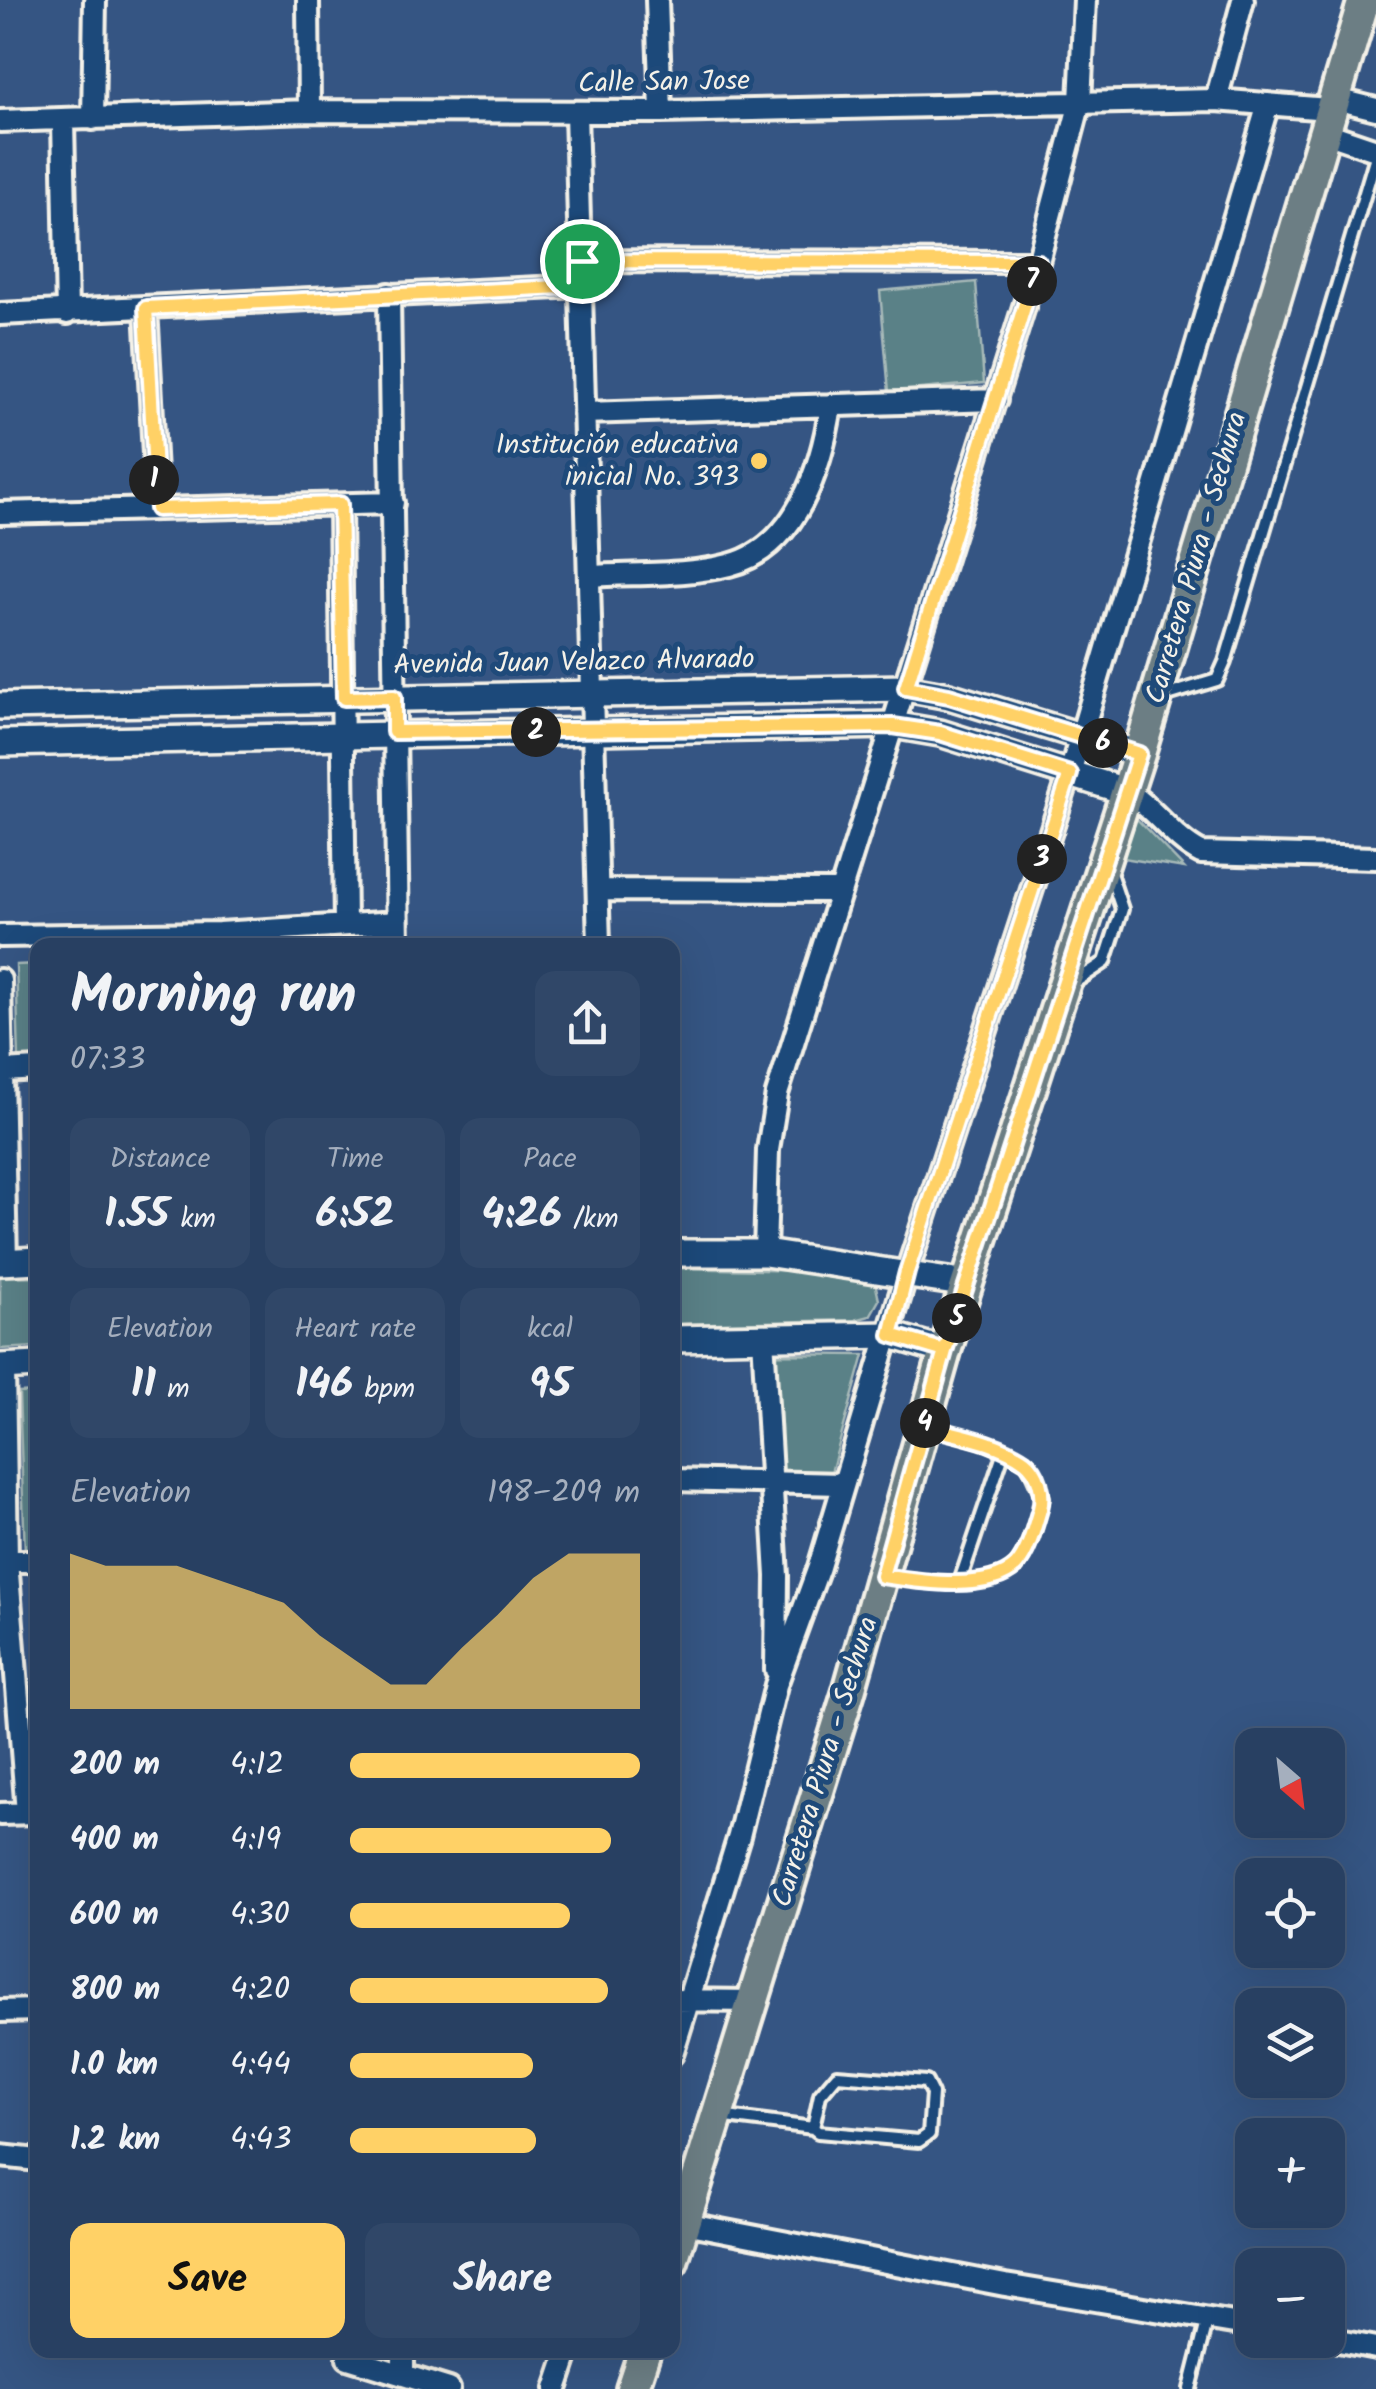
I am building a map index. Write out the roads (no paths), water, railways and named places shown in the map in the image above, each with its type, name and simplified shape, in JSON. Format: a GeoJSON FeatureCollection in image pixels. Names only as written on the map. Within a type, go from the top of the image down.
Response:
{"type":"FeatureCollection","features":[{"type":"Feature","properties":{"kind":"main road","name":"Carretera Piura - Sechura"},"geometry":{"type":"LineString","coordinates":[[680,2236],[882,1576],[945,1351],[1128,792],[1364,0]]}},
{"type":"Feature","properties":{"kind":"main road"},"geometry":{"type":"LineString","coordinates":[[632,2389],[642,2358]]}},
{"type":"Feature","properties":{"kind":"street"},"geometry":{"type":"LineString","coordinates":[[92,120],[96,0]]}},
{"type":"Feature","properties":{"kind":"street"},"geometry":{"type":"LineString","coordinates":[[308,0],[309,111]]}},
{"type":"Feature","properties":{"kind":"street"},"geometry":{"type":"LineString","coordinates":[[657,0],[661,112]]}},
{"type":"Feature","properties":{"kind":"street"},"geometry":{"type":"LineString","coordinates":[[765,1253],[768,1150],[776,1094],[1038,262],[1080,102],[1085,0]]}},
{"type":"Feature","properties":{"kind":"street"},"geometry":{"type":"LineString","coordinates":[[1216,100],[1243,0]]}},
{"type":"Feature","properties":{"kind":"street","name":"Calle San Jose"},"geometry":{"type":"LineString","coordinates":[[0,122],[309,111],[661,112],[1216,100],[1328,113]]}},
{"type":"Feature","properties":{"kind":"street"},"geometry":{"type":"LineString","coordinates":[[754,2001],[680,2000],[739,1836],[776,1685],[819,1567],[907,1272],[1082,736],[1268,104]]}},
{"type":"Feature","properties":{"kind":"street"},"geometry":{"type":"LineString","coordinates":[[1328,113],[1376,109]]}},
{"type":"Feature","properties":{"kind":"street"},"geometry":{"type":"LineString","coordinates":[[576,112],[599,938]]}},
{"type":"Feature","properties":{"kind":"street"},"geometry":{"type":"LineString","coordinates":[[1328,113],[1376,153]]}},
{"type":"Feature","properties":{"kind":"street"},"geometry":{"type":"LineString","coordinates":[[63,121],[67,313]]}},
{"type":"Feature","properties":{"kind":"street"},"geometry":{"type":"LineString","coordinates":[[582,261],[1038,262]]}},
{"type":"Feature","properties":{"kind":"street"},"geometry":{"type":"LineString","coordinates":[[0,314],[580,286]]}},
{"type":"Feature","properties":{"kind":"street"},"geometry":{"type":"LineString","coordinates":[[388,294],[397,938]]}},
{"type":"Feature","properties":{"kind":"street"},"geometry":{"type":"LineString","coordinates":[[146,308],[157,509]]}},
{"type":"Feature","properties":{"kind":"street"},"geometry":{"type":"LineString","coordinates":[[584,412],[996,400]]}},
{"type":"Feature","properties":{"kind":"street"},"geometry":{"type":"LineString","coordinates":[[590,576],[729,566],[762,552],[789,524],[824,452],[831,405]]}},
{"type":"Feature","properties":{"kind":"street"},"geometry":{"type":"LineString","coordinates":[[0,513],[393,503]]}},
{"type":"Feature","properties":{"kind":"street"},"geometry":{"type":"LineString","coordinates":[[340,504],[345,925]]}},
{"type":"Feature","properties":{"kind":"street","name":"Avenida Juan Velazco Alvarado"},"geometry":{"type":"LineString","coordinates":[[0,706],[906,688],[949,696],[1139,754]]}},
{"type":"Feature","properties":{"kind":"street"},"geometry":{"type":"LineString","coordinates":[[0,743],[394,732],[893,726],[940,733],[1128,792],[1150,806],[1186,846],[1201,853],[1376,858]]}},
{"type":"Feature","properties":{"kind":"street"},"geometry":{"type":"LineString","coordinates":[[599,890],[838,891]]}},
{"type":"Feature","properties":{"kind":"street"},"geometry":{"type":"LineString","coordinates":[[229,938],[396,922]]}},
{"type":"Feature","properties":{"kind":"street"},"geometry":{"type":"LineString","coordinates":[[0,936],[147,938]]}},
{"type":"Feature","properties":{"kind":"street"},"geometry":{"type":"LineString","coordinates":[[0,980],[4,1071],[3,1262],[30,1260]]}},
{"type":"Feature","properties":{"kind":"street"},"geometry":{"type":"LineString","coordinates":[[4,1071],[30,1069]]}},
{"type":"Feature","properties":{"kind":"street"},"geometry":{"type":"LineString","coordinates":[[680,1253],[765,1253],[968,1284]]}},
{"type":"Feature","properties":{"kind":"street"},"geometry":{"type":"LineString","coordinates":[[680,1339],[891,1335],[945,1351]]}},
{"type":"Feature","properties":{"kind":"street"},"geometry":{"type":"LineString","coordinates":[[763,1337],[776,1685]]}},
{"type":"Feature","properties":{"kind":"street"},"geometry":{"type":"LineString","coordinates":[[30,1366],[2,1368],[7,1561],[30,1793]]}},
{"type":"Feature","properties":{"kind":"street"},"geometry":{"type":"LineString","coordinates":[[680,1480],[842,1484]]}},
{"type":"Feature","properties":{"kind":"street"},"geometry":{"type":"LineString","coordinates":[[7,1561],[30,1560]]}},
{"type":"Feature","properties":{"kind":"street"},"geometry":{"type":"LineString","coordinates":[[0,1814],[30,1813]]}},
{"type":"Feature","properties":{"kind":"street"},"geometry":{"type":"LineString","coordinates":[[0,2011],[30,2010]]}},
{"type":"Feature","properties":{"kind":"street"},"geometry":{"type":"LineString","coordinates":[[0,2156],[30,2159]]}},
{"type":"Feature","properties":{"kind":"street"},"geometry":{"type":"LineString","coordinates":[[684,2223],[1006,2285],[1235,2323]]}},
{"type":"Feature","properties":{"kind":"street"},"geometry":{"type":"LineString","coordinates":[[1345,2343],[1376,2348]]}},
{"type":"Feature","properties":{"kind":"street"},"geometry":{"type":"LineString","coordinates":[[348,2358],[449,2389]]}},
{"type":"Feature","properties":{"kind":"street"},"geometry":{"type":"LineString","coordinates":[[403,2358],[403,2375]]}},
{"type":"Feature","properties":{"kind":"street"},"geometry":{"type":"LineString","coordinates":[[556,2389],[567,2358]]}},
{"type":"Feature","properties":{"kind":"lane"},"geometry":{"type":"LineString","coordinates":[[1156,698],[1217,680],[1225,662],[1376,153]]}},
{"type":"Feature","properties":{"kind":"lane"},"geometry":{"type":"LineString","coordinates":[[882,1576],[943,1584],[997,1576],[1017,1565],[1034,1530],[1043,1498],[1027,1462],[924,1426]]}},
{"type":"Feature","properties":{"kind":"lane"},"geometry":{"type":"LineString","coordinates":[[960,1581],[1004,1451]]}},
{"type":"Feature","properties":{"kind":"lane"},"geometry":{"type":"LineString","coordinates":[[718,2116],[813,2128],[919,2141],[930,2134],[932,2094],[926,2082],[837,2075],[820,2095],[813,2128]]}},
{"type":"Feature","properties":{"kind":"lane"},"geometry":{"type":"LineString","coordinates":[[1190,2389],[1208,2318]]}},
{"type":"Feature","properties":{"kind":"place","name":"Institución educativa inicial No. 393"},"geometry":{"type":"Point","coordinates":[759,461]}}]}
